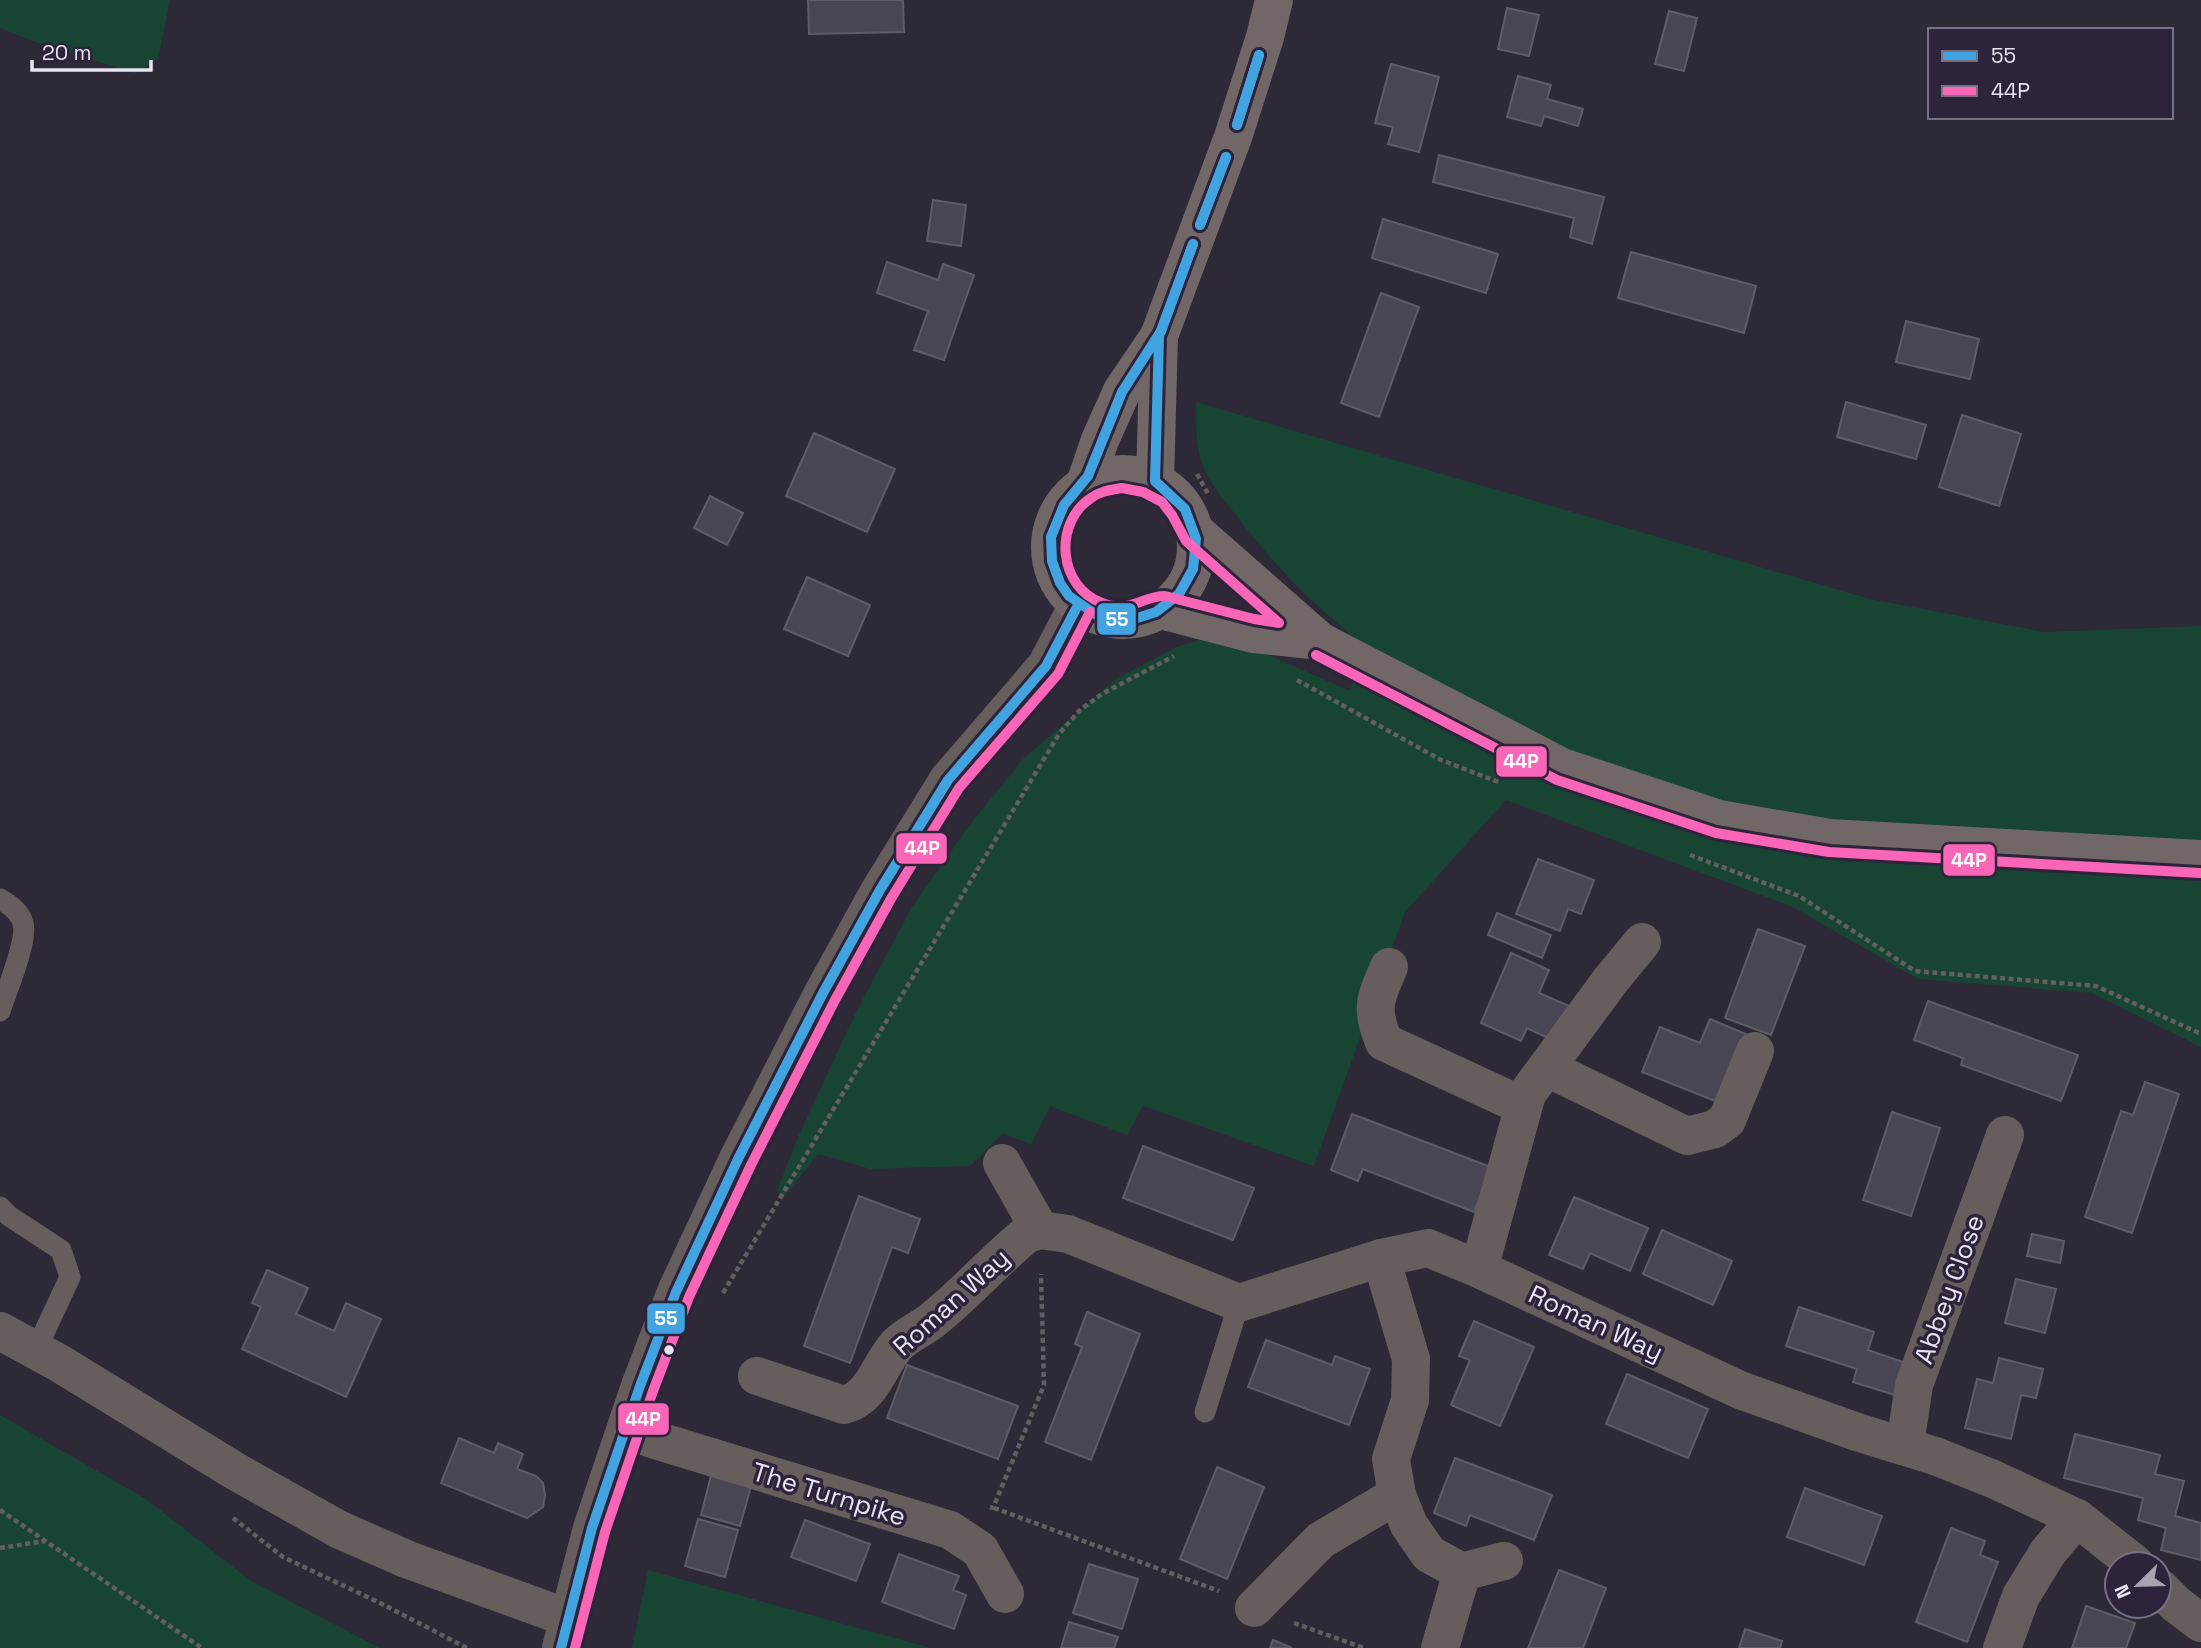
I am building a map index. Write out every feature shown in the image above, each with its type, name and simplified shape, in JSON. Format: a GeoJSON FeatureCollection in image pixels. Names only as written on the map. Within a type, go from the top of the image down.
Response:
{"type":"FeatureCollection","features":[{"type":"Feature","properties":{"kind":"main road"},"geometry":{"type":"LineString","coordinates":[[1085,484],[1100,440],[1122,391],[1159,336],[1233,137],[1274,0]]}},
{"type":"Feature","properties":{"kind":"main road"},"geometry":{"type":"LineString","coordinates":[[1155,481],[1159,336]]}},
{"type":"Feature","properties":{"kind":"main road"},"geometry":{"type":"LineString","coordinates":[[1113,473],[1133,474],[1155,481],[1174,493],[1187,511],[1196,532],[1196,555],[1191,577],[1178,596],[1161,610],[1141,619],[1119,620],[1097,616],[1077,605],[1061,587],[1052,565],[1050,540],[1056,517],[1069,497],[1085,484],[1113,473]]}},
{"type":"Feature","properties":{"kind":"main road"},"geometry":{"type":"LineString","coordinates":[[1196,532],[1320,641],[1562,767],[1718,819],[1830,838],[2201,859]]}},
{"type":"Feature","properties":{"kind":"main road"},"geometry":{"type":"LineString","coordinates":[[1161,610],[1254,634],[1320,641]]}},
{"type":"Feature","properties":{"kind":"street"},"geometry":{"type":"LineString","coordinates":[[0,1331],[338,1529],[564,1633],[592,1528],[640,1387],[676,1292],[738,1159],[823,993],[880,890],[948,780],[1046,666],[1077,605]]}},
{"type":"Feature","properties":{"kind":"street"},"geometry":{"type":"LineString","coordinates":[[1479,1269],[1527,1094],[1547,1068],[1595,976],[1642,942]]}},
{"type":"Feature","properties":{"kind":"street"},"geometry":{"type":"LineString","coordinates":[[1389,967],[1377,995],[1376,1021],[1384,1042],[1523,1106]]}},
{"type":"Feature","properties":{"kind":"street"},"geometry":{"type":"LineString","coordinates":[[1547,1068],[1688,1136],[1715,1129],[1727,1120],[1755,1051]]}},
{"type":"Feature","properties":{"kind":"street","name":"Abbey Close"},"geometry":{"type":"LineString","coordinates":[[1905,1445],[1914,1385],[2005,1135]]}},
{"type":"Feature","properties":{"kind":"street"},"geometry":{"type":"LineString","coordinates":[[1002,1163],[1040,1230],[1068,1234],[1239,1303]]}},
{"type":"Feature","properties":{"kind":"street","name":"Roman Way"},"geometry":{"type":"LineString","coordinates":[[757,1376],[844,1405],[853,1402],[872,1386],[897,1344],[933,1321],[1027,1234],[1040,1230]]}},
{"type":"Feature","properties":{"kind":"street","name":"Roman Way"},"geometry":{"type":"LineString","coordinates":[[1239,1303],[1381,1258],[1428,1248],[1740,1390],[1857,1432],[1905,1445],[1993,1479],[2077,1518],[2117,1550]]}},
{"type":"Feature","properties":{"kind":"street"},"geometry":{"type":"LineString","coordinates":[[1381,1258],[1411,1359],[1410,1401],[1391,1460],[1397,1495],[1409,1525],[1429,1554],[1462,1572],[1504,1562]]}},
{"type":"Feature","properties":{"kind":"street","name":"The Turnpike"},"geometry":{"type":"LineString","coordinates":[[626,1429],[950,1531],[980,1550],[1006,1594]]}},
{"type":"Feature","properties":{"kind":"street"},"geometry":{"type":"LineString","coordinates":[[1254,1608],[1321,1540],[1397,1495]]}},
{"type":"Feature","properties":{"kind":"street"},"geometry":{"type":"LineString","coordinates":[[2002,1648],[2021,1596],[2048,1552],[2077,1518]]}},
{"type":"Feature","properties":{"kind":"street"},"geometry":{"type":"LineString","coordinates":[[1440,1648],[1462,1572]]}},
{"type":"Feature","properties":{"kind":"street"},"geometry":{"type":"LineString","coordinates":[[2173,1601],[2201,1623]]}},
{"type":"Feature","properties":{"kind":"lane"},"geometry":{"type":"LineString","coordinates":[[0,899],[11,905],[23,923],[22,946],[0,1011]]}},
{"type":"Feature","properties":{"kind":"lane"},"geometry":{"type":"LineString","coordinates":[[0,1207],[9,1216],[61,1250],[70,1277],[36,1350]]}},
{"type":"Feature","properties":{"kind":"lane"},"geometry":{"type":"LineString","coordinates":[[1205,1412],[1239,1303]]}},
{"type":"Feature","properties":{"kind":"path"},"geometry":{"type":"LineString","coordinates":[[1191,462],[1202,487],[1210,497]]}},
{"type":"Feature","properties":{"kind":"path"},"geometry":{"type":"LineString","coordinates":[[722,1295],[1059,734]]}},
{"type":"Feature","properties":{"kind":"path","name":"Roman Way"},"geometry":{"type":"LineString","coordinates":[[993,1508],[1044,1385],[1040,1230]]}},
{"type":"Feature","properties":{"kind":"path"},"geometry":{"type":"LineString","coordinates":[[980,1504],[1223,1592],[1254,1608],[1364,1648]]}},
{"type":"Feature","properties":{"kind":"path"},"geometry":{"type":"LineString","coordinates":[[0,1510],[202,1648]]}},
{"type":"Feature","properties":{"kind":"path"},"geometry":{"type":"LineString","coordinates":[[0,1548],[46,1541]]}},
{"type":"Feature","properties":{"kind":"green space"},"geometry":{"type":"Polygon","coordinates":[[[0,0],[170,0],[158,59],[135,73],[41,44],[0,28],[0,0]]]}},
{"type":"Feature","properties":{"kind":"green space"},"geometry":{"type":"Polygon","coordinates":[[[1196,402],[1870,599],[2044,632],[2201,626],[2201,1047],[2092,993],[1918,979],[1793,907],[1506,800],[1405,912],[1314,1166],[1143,1106],[1127,1135],[1050,1106],[1031,1145],[1003,1133],[970,1166],[870,1169],[818,1154],[783,1198],[777,1191],[797,1139],[856,1012],[912,907],[968,827],[1023,759],[1117,678],[1177,647],[1208,637],[1262,652],[1350,691],[1366,646],[1296,584],[1264,550],[1215,489],[1199,453],[1196,402]]]}},
{"type":"Feature","properties":{"kind":"green space"},"geometry":{"type":"Polygon","coordinates":[[[0,1415],[146,1499],[251,1581],[380,1648],[0,1648],[0,1415]]]}},
{"type":"Feature","properties":{"kind":"green space"},"geometry":{"type":"Polygon","coordinates":[[[648,1570],[931,1648],[632,1648],[648,1570]]]}},
{"type":"Feature","properties":{"kind":"building"},"geometry":{"type":"Polygon","coordinates":[[[808,0],[903,0],[904,32],[809,34],[808,0]]]}},
{"type":"Feature","properties":{"kind":"building"},"geometry":{"type":"Polygon","coordinates":[[[1507,8],[1539,15],[1529,56],[1498,49],[1507,8]]]}},
{"type":"Feature","properties":{"kind":"building"},"geometry":{"type":"Polygon","coordinates":[[[1669,11],[1697,18],[1684,71],[1655,64],[1669,11]]]}},
{"type":"Feature","properties":{"kind":"building"},"geometry":{"type":"Polygon","coordinates":[[[1391,64],[1439,77],[1419,152],[1388,144],[1393,127],[1375,123],[1391,64]]]}},
{"type":"Feature","properties":{"kind":"building"},"geometry":{"type":"Polygon","coordinates":[[[1518,76],[1551,85],[1547,99],[1583,109],[1578,126],[1544,116],[1541,126],[1507,117],[1518,76]]]}},
{"type":"Feature","properties":{"kind":"building"},"geometry":{"type":"Polygon","coordinates":[[[1439,155],[1604,197],[1592,244],[1570,237],[1574,218],[1433,182],[1439,155]]]}},
{"type":"Feature","properties":{"kind":"building"},"geometry":{"type":"Polygon","coordinates":[[[933,200],[966,205],[961,246],[927,241],[933,200]]]}},
{"type":"Feature","properties":{"kind":"building"},"geometry":{"type":"Polygon","coordinates":[[[1383,219],[1498,254],[1486,293],[1372,258],[1383,219]]]}},
{"type":"Feature","properties":{"kind":"building"},"geometry":{"type":"Polygon","coordinates":[[[1631,252],[1756,286],[1744,333],[1618,298],[1631,252]]]}},
{"type":"Feature","properties":{"kind":"building"},"geometry":{"type":"Polygon","coordinates":[[[887,262],[938,280],[943,264],[974,275],[944,360],[914,350],[928,311],[877,293],[887,262]]]}},
{"type":"Feature","properties":{"kind":"building"},"geometry":{"type":"Polygon","coordinates":[[[1381,293],[1419,307],[1379,417],[1341,403],[1381,293]]]}},
{"type":"Feature","properties":{"kind":"building"},"geometry":{"type":"Polygon","coordinates":[[[1906,321],[1979,339],[1970,379],[1896,362],[1906,321]]]}},
{"type":"Feature","properties":{"kind":"building"},"geometry":{"type":"Polygon","coordinates":[[[1846,402],[1926,425],[1916,459],[1837,437],[1846,402]]]}},
{"type":"Feature","properties":{"kind":"building"},"geometry":{"type":"Polygon","coordinates":[[[1962,415],[2021,434],[1999,506],[1939,487],[1962,415]]]}},
{"type":"Feature","properties":{"kind":"building"},"geometry":{"type":"Polygon","coordinates":[[[814,433],[895,469],[867,532],[786,496],[814,433]]]}},
{"type":"Feature","properties":{"kind":"building"},"geometry":{"type":"Polygon","coordinates":[[[710,496],[743,513],[727,545],[694,528],[710,496]]]}},
{"type":"Feature","properties":{"kind":"building"},"geometry":{"type":"Polygon","coordinates":[[[807,577],[870,605],[848,656],[784,629],[807,577]]]}},
{"type":"Feature","properties":{"kind":"building"},"geometry":{"type":"Polygon","coordinates":[[[1538,859],[1594,880],[1581,914],[1568,909],[1560,931],[1516,914],[1538,859]]]}},
{"type":"Feature","properties":{"kind":"building"},"geometry":{"type":"Polygon","coordinates":[[[1497,913],[1551,935],[1542,958],[1488,935],[1497,913]]]}},
{"type":"Feature","properties":{"kind":"building"},"geometry":{"type":"Polygon","coordinates":[[[1758,929],[1805,946],[1771,1035],[1725,1018],[1758,929]]]}},
{"type":"Feature","properties":{"kind":"building"},"geometry":{"type":"Polygon","coordinates":[[[1511,953],[1549,970],[1539,993],[1569,1006],[1554,1041],[1527,1028],[1521,1041],[1481,1023],[1511,953]]]}},
{"type":"Feature","properties":{"kind":"building"},"geometry":{"type":"Polygon","coordinates":[[[1928,1001],[2078,1055],[2061,1101],[1961,1065],[1963,1058],[1914,1040],[1928,1001]]]}},
{"type":"Feature","properties":{"kind":"building"},"geometry":{"type":"Polygon","coordinates":[[[1710,1019],[1746,1034],[1720,1103],[1642,1072],[1660,1027],[1700,1043],[1710,1019]]]}},
{"type":"Feature","properties":{"kind":"building"},"geometry":{"type":"Polygon","coordinates":[[[2145,1082],[2179,1094],[2132,1233],[2085,1217],[2121,1111],[2133,1115],[2145,1082]]]}},
{"type":"Feature","properties":{"kind":"building"},"geometry":{"type":"Polygon","coordinates":[[[1892,1112],[1940,1128],[1911,1216],[1863,1200],[1892,1112]]]}},
{"type":"Feature","properties":{"kind":"building"},"geometry":{"type":"Polygon","coordinates":[[[1352,1114],[1491,1167],[1474,1212],[1363,1169],[1358,1181],[1331,1170],[1352,1114]]]}},
{"type":"Feature","properties":{"kind":"building"},"geometry":{"type":"Polygon","coordinates":[[[1143,1146],[1254,1188],[1233,1240],[1123,1198],[1143,1146]]]}},
{"type":"Feature","properties":{"kind":"building"},"geometry":{"type":"Polygon","coordinates":[[[859,1196],[920,1219],[908,1253],[892,1247],[850,1363],[804,1346],[859,1196]]]}},
{"type":"Feature","properties":{"kind":"building"},"geometry":{"type":"Polygon","coordinates":[[[1574,1197],[1648,1228],[1630,1271],[1590,1253],[1583,1269],[1549,1255],[1574,1197]]]}},
{"type":"Feature","properties":{"kind":"building"},"geometry":{"type":"Polygon","coordinates":[[[1662,1230],[1732,1261],[1713,1305],[1643,1274],[1662,1230]]]}},
{"type":"Feature","properties":{"kind":"building"},"geometry":{"type":"Polygon","coordinates":[[[2032,1234],[2064,1241],[2060,1263],[2027,1256],[2032,1234]]]}},
{"type":"Feature","properties":{"kind":"building"},"geometry":{"type":"Polygon","coordinates":[[[267,1270],[308,1288],[296,1314],[334,1331],[346,1303],[381,1319],[346,1397],[242,1349],[261,1307],[252,1303],[267,1270]]]}},
{"type":"Feature","properties":{"kind":"building"},"geometry":{"type":"Polygon","coordinates":[[[2016,1279],[2056,1289],[2045,1333],[2005,1323],[2016,1279]]]}},
{"type":"Feature","properties":{"kind":"building"},"geometry":{"type":"Polygon","coordinates":[[[1799,1307],[1874,1332],[1868,1350],[1909,1364],[1898,1396],[1853,1382],[1857,1369],[1786,1346],[1799,1307]]]}},
{"type":"Feature","properties":{"kind":"building"},"geometry":{"type":"Polygon","coordinates":[[[1087,1312],[1140,1334],[1091,1460],[1045,1442],[1082,1347],[1075,1344],[1087,1312]]]}},
{"type":"Feature","properties":{"kind":"building"},"geometry":{"type":"Polygon","coordinates":[[[1474,1321],[1534,1347],[1500,1426],[1451,1405],[1470,1360],[1459,1356],[1474,1321]]]}},
{"type":"Feature","properties":{"kind":"building"},"geometry":{"type":"Polygon","coordinates":[[[1266,1340],[1332,1365],[1335,1356],[1370,1369],[1349,1425],[1248,1387],[1266,1340]]]}},
{"type":"Feature","properties":{"kind":"building"},"geometry":{"type":"Polygon","coordinates":[[[1999,1358],[2043,1369],[2036,1398],[2021,1395],[2011,1439],[1965,1428],[1977,1379],[1993,1383],[1999,1358]]]}},
{"type":"Feature","properties":{"kind":"building"},"geometry":{"type":"Polygon","coordinates":[[[907,1365],[1018,1406],[998,1459],[887,1418],[907,1365]]]}},
{"type":"Feature","properties":{"kind":"building"},"geometry":{"type":"Polygon","coordinates":[[[1627,1374],[1708,1409],[1688,1458],[1606,1424],[1627,1374]]]}},
{"type":"Feature","properties":{"kind":"building"},"geometry":{"type":"Polygon","coordinates":[[[2075,1434],[2160,1455],[2155,1474],[2184,1481],[2175,1516],[2201,1523],[2201,1560],[2173,1553],[2173,1550],[2161,1550],[2166,1528],[2138,1520],[2143,1498],[2064,1478],[2075,1434]]]}},
{"type":"Feature","properties":{"kind":"building"},"geometry":{"type":"Polygon","coordinates":[[[459,1438],[494,1453],[498,1443],[523,1454],[517,1469],[536,1476],[543,1483],[543,1507],[527,1518],[441,1483],[459,1438]]]}},
{"type":"Feature","properties":{"kind":"building"},"geometry":{"type":"Polygon","coordinates":[[[1455,1458],[1552,1495],[1534,1540],[1470,1515],[1466,1526],[1434,1513],[1455,1458]]]}},
{"type":"Feature","properties":{"kind":"building"},"geometry":{"type":"Polygon","coordinates":[[[1217,1467],[1264,1487],[1227,1579],[1180,1559],[1217,1467]]]}},
{"type":"Feature","properties":{"kind":"building"},"geometry":{"type":"Polygon","coordinates":[[[713,1468],[753,1479],[740,1526],[701,1515],[713,1468]]]}},
{"type":"Feature","properties":{"kind":"building"},"geometry":{"type":"Polygon","coordinates":[[[1805,1488],[1882,1516],[1864,1565],[1787,1537],[1805,1488]]]}},
{"type":"Feature","properties":{"kind":"building"},"geometry":{"type":"Polygon","coordinates":[[[698,1519],[738,1530],[725,1577],[685,1566],[698,1519]]]}},
{"type":"Feature","properties":{"kind":"building"},"geometry":{"type":"Polygon","coordinates":[[[805,1520],[870,1544],[856,1581],[791,1557],[805,1520]]]}},
{"type":"Feature","properties":{"kind":"building"},"geometry":{"type":"Polygon","coordinates":[[[1951,1528],[1985,1541],[1980,1555],[1998,1562],[1967,1642],[1916,1622],[1951,1528]]]}},
{"type":"Feature","properties":{"kind":"building"},"geometry":{"type":"Polygon","coordinates":[[[899,1554],[959,1576],[953,1590],[966,1595],[954,1629],[882,1602],[899,1554]]]}},
{"type":"Feature","properties":{"kind":"building"},"geometry":{"type":"Polygon","coordinates":[[[1089,1564],[1138,1579],[1122,1629],[1073,1613],[1089,1564]]]}},
{"type":"Feature","properties":{"kind":"building"},"geometry":{"type":"Polygon","coordinates":[[[1559,1570],[1606,1588],[1583,1648],[1528,1648],[1559,1570]]]}},
{"type":"Feature","properties":{"kind":"building"},"geometry":{"type":"Polygon","coordinates":[[[2086,1606],[2103,1612],[2103,1620],[2126,1620],[2135,1623],[2126,1648],[2072,1648],[2086,1606]]]}},
{"type":"Feature","properties":{"kind":"building"},"geometry":{"type":"Polygon","coordinates":[[[1069,1622],[1118,1637],[1114,1648],[1061,1648],[1069,1622]]]}},
{"type":"Feature","properties":{"kind":"building"},"geometry":{"type":"Polygon","coordinates":[[[1745,1629],[1782,1641],[1780,1648],[1739,1648],[1745,1629]]]}},
{"type":"Feature","properties":{"kind":"building"},"geometry":{"type":"Polygon","coordinates":[[[1273,1640],[1292,1648],[1270,1648],[1273,1640]]]}},
{"type":"Feature","properties":{"kind":"transit line","name":"55"},"geometry":{"type":"LineString","coordinates":[[1237,125],[1259,55]]}},
{"type":"Feature","properties":{"kind":"transit line","name":"55"},"geometry":{"type":"LineString","coordinates":[[1237,125],[1259,55]]}},
{"type":"Feature","properties":{"kind":"transit line","name":"55"},"geometry":{"type":"LineString","coordinates":[[1200,225],[1226,157]]}},
{"type":"Feature","properties":{"kind":"transit line","name":"55"},"geometry":{"type":"LineString","coordinates":[[1200,225],[1226,157]]}},
{"type":"Feature","properties":{"kind":"transit line","name":"55"},"geometry":{"type":"LineString","coordinates":[[1161,331],[1193,244]]}},
{"type":"Feature","properties":{"kind":"transit line","name":"55"},"geometry":{"type":"LineString","coordinates":[[1161,331],[1193,244]]}},
{"type":"Feature","properties":{"kind":"transit line","name":"55"},"geometry":{"type":"LineString","coordinates":[[1161,331],[1155,481],[1185,509],[1196,539],[1193,569],[1179,594],[1156,612],[1128,621],[1098,616],[1069,596],[1060,583],[1052,561],[1051,537],[1064,505],[1088,476],[1122,392],[1161,331]]}},
{"type":"Feature","properties":{"kind":"transit line","name":"44P"},"geometry":{"type":"LineString","coordinates":[[1122,488],[1143,492],[1162,502],[1186,541],[1279,623],[1165,596],[1121,607],[1102,603],[1087,595],[1076,583],[1069,569],[1066,538],[1070,523],[1079,509],[1094,496],[1122,488]]}},
{"type":"Feature","properties":{"kind":"transit line","name":"55"},"geometry":{"type":"LineString","coordinates":[[561,1648],[592,1528],[640,1386],[676,1292],[738,1159],[823,993],[880,890],[948,780],[1046,666],[1078,605]]}},
{"type":"Feature","properties":{"kind":"transit line","name":"44P"},"geometry":{"type":"LineString","coordinates":[[575,1648],[605,1532],[653,1391],[689,1297],[751,1165],[835,1000],[892,897],[959,788],[1058,674],[1090,612]]}},
{"type":"Feature","properties":{"kind":"transit line","name":"44P"},"geometry":{"type":"LineString","coordinates":[[1316,655],[1557,780],[1716,833],[1829,852],[2200,873]]}}]}
